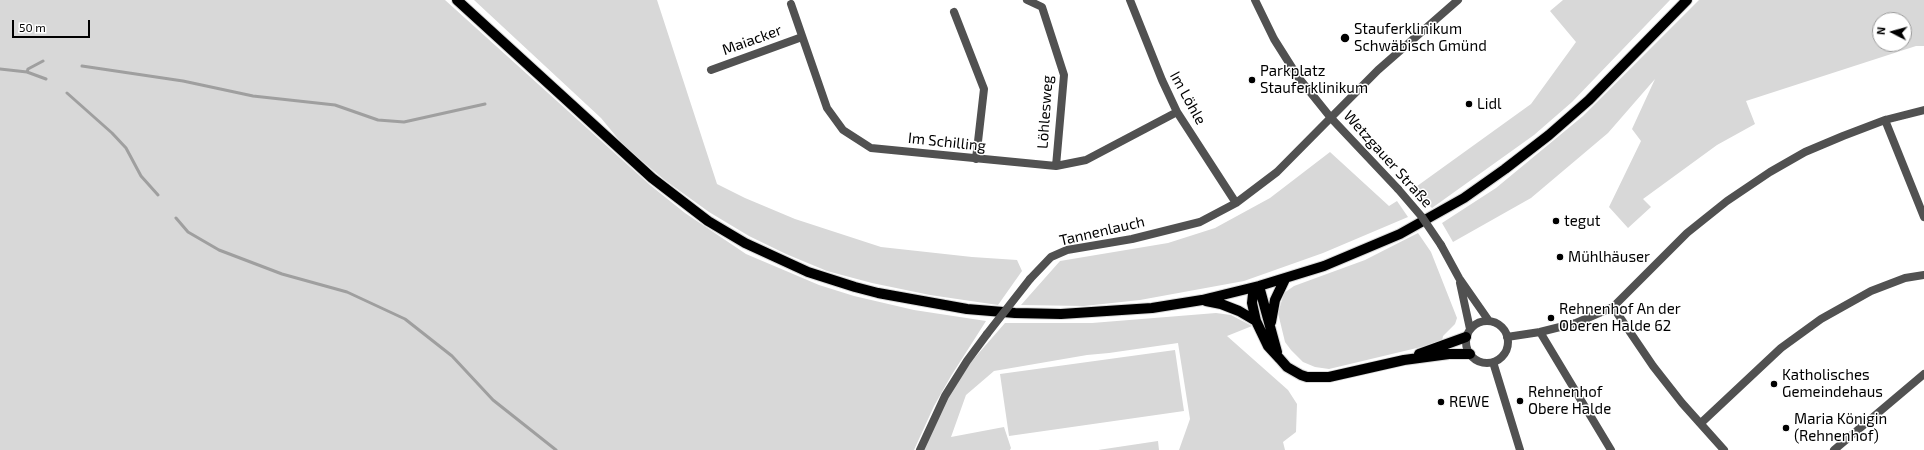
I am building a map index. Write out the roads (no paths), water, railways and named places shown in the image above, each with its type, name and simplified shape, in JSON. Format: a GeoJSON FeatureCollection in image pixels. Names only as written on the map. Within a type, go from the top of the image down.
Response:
{"type":"FeatureCollection","features":[{"type":"Feature","properties":{"kind":"main road"},"geometry":{"type":"LineString","coordinates":[[457,0],[652,178],[708,221],[767,254],[831,280],[878,293],[926,303],[1014,313],[1061,314],[1114,312],[1202,300],[1285,279],[1363,251],[1400,234],[1464,198],[1549,136],[1589,100],[1687,0]]}},
{"type":"Feature","properties":{"kind":"main road"},"geometry":{"type":"LineString","coordinates":[[1271,334],[1273,305],[1285,279]]}},
{"type":"Feature","properties":{"kind":"main road"},"geometry":{"type":"LineString","coordinates":[[1259,286],[1253,294],[1252,303],[1256,322],[1268,346],[1287,367],[1301,375],[1317,377],[1336,375],[1404,360],[1449,354],[1470,354]]}},
{"type":"Feature","properties":{"kind":"main road"},"geometry":{"type":"LineString","coordinates":[[1259,286],[1271,334],[1280,359]]}},
{"type":"Feature","properties":{"kind":"main road"},"geometry":{"type":"LineString","coordinates":[[1202,300],[1227,306],[1239,311],[1256,322]]}},
{"type":"Feature","properties":{"kind":"main road"},"geometry":{"type":"LineString","coordinates":[[1404,360],[1468,333]]}},
{"type":"Feature","properties":{"kind":"street","name":"Löhlesweg"},"geometry":{"type":"LineString","coordinates":[[1027,0],[1042,7],[1064,75],[1056,166]]}},
{"type":"Feature","properties":{"kind":"street","name":"Im Löhle"},"geometry":{"type":"LineString","coordinates":[[1130,0],[1162,80],[1177,112],[1236,203]]}},
{"type":"Feature","properties":{"kind":"street","name":"Wetzgauer Straße"},"geometry":{"type":"LineString","coordinates":[[1255,0],[1276,43],[1298,76],[1331,118],[1398,189],[1422,217],[1489,321],[1501,326],[1507,337]]}},
{"type":"Feature","properties":{"kind":"street","name":"Tannenlauch"},"geometry":{"type":"LineString","coordinates":[[920,450],[945,396],[967,361],[1030,279],[1051,257],[1067,250],[1132,239],[1200,222],[1236,203],[1277,172],[1378,70],[1458,0]]}},
{"type":"Feature","properties":{"kind":"street","name":"Im Schilling"},"geometry":{"type":"LineString","coordinates":[[792,4],[827,108],[843,130],[871,148],[1056,166],[1086,160],[1177,112]]}},
{"type":"Feature","properties":{"kind":"street"},"geometry":{"type":"LineString","coordinates":[[954,12],[984,89],[976,159]]}},
{"type":"Feature","properties":{"kind":"street","name":"Maiacker"},"geometry":{"type":"LineString","coordinates":[[711,70],[802,36]]}},
{"type":"Feature","properties":{"kind":"street"},"geometry":{"type":"LineString","coordinates":[[1470,354],[1479,361],[1493,362],[1503,355],[1508,343],[1507,337],[1540,332],[1576,323],[1612,307],[1687,233],[1727,200],[1770,172],[1805,152],[1885,120],[1924,110]]}},
{"type":"Feature","properties":{"kind":"street"},"geometry":{"type":"LineString","coordinates":[[1885,120],[1924,217]]}},
{"type":"Feature","properties":{"kind":"street"},"geometry":{"type":"LineString","coordinates":[[1701,423],[1781,348],[1821,319],[1872,291],[1905,278],[1924,275]]}},
{"type":"Feature","properties":{"kind":"street","name":"Wetzgauer Straße"},"geometry":{"type":"LineString","coordinates":[[1460,278],[1468,333],[1466,343],[1470,354]]}},
{"type":"Feature","properties":{"kind":"street"},"geometry":{"type":"LineString","coordinates":[[1612,307],[1653,366],[1724,450]]}},
{"type":"Feature","properties":{"kind":"street"},"geometry":{"type":"LineString","coordinates":[[1468,333],[1475,324],[1489,321]]}},
{"type":"Feature","properties":{"kind":"street"},"geometry":{"type":"LineString","coordinates":[[1540,332],[1611,450]]}},
{"type":"Feature","properties":{"kind":"street"},"geometry":{"type":"LineString","coordinates":[[1493,362],[1520,450]]}},
{"type":"Feature","properties":{"kind":"street"},"geometry":{"type":"LineString","coordinates":[[1834,450],[1924,374]]}},
{"type":"Feature","properties":{"kind":"waterway"},"geometry":{"type":"LineString","coordinates":[[27,72],[28,69],[43,61]]}},
{"type":"Feature","properties":{"kind":"waterway"},"geometry":{"type":"LineString","coordinates":[[82,66],[183,81],[253,96],[335,105],[378,120],[404,122],[485,104]]}},
{"type":"Feature","properties":{"kind":"waterway"},"geometry":{"type":"LineString","coordinates":[[0,69],[27,72],[46,79]]}},
{"type":"Feature","properties":{"kind":"waterway"},"geometry":{"type":"LineString","coordinates":[[67,93],[112,133],[126,148],[141,176],[158,195]]}},
{"type":"Feature","properties":{"kind":"waterway"},"geometry":{"type":"LineString","coordinates":[[176,218],[188,232],[219,250],[282,274],[347,292],[405,319],[452,356],[493,400],[556,450]]}},
{"type":"Feature","properties":{"kind":"place","name":"Stauferklinikum Schwäbisch Gmünd"},"geometry":{"type":"Point","coordinates":[1345,38]}},
{"type":"Feature","properties":{"kind":"place","name":"Parkplatz Stauferklinikum"},"geometry":{"type":"Point","coordinates":[1252,80]}},
{"type":"Feature","properties":{"kind":"place","name":"Lidl"},"geometry":{"type":"Point","coordinates":[1469,104]}},
{"type":"Feature","properties":{"kind":"place","name":"tegut"},"geometry":{"type":"Point","coordinates":[1556,221]}},
{"type":"Feature","properties":{"kind":"place","name":"Mühlhäuser"},"geometry":{"type":"Point","coordinates":[1560,257]}},
{"type":"Feature","properties":{"kind":"place","name":"Rehnenhof An der Oberen Halde 62"},"geometry":{"type":"Point","coordinates":[1551,318]}},
{"type":"Feature","properties":{"kind":"place","name":"Katholisches Gemeindehaus"},"geometry":{"type":"Point","coordinates":[1774,384]}},
{"type":"Feature","properties":{"kind":"place","name":"Rehnenhof Obere Halde"},"geometry":{"type":"Point","coordinates":[1520,401]}},
{"type":"Feature","properties":{"kind":"place","name":"REWE"},"geometry":{"type":"Point","coordinates":[1441,402]}},
{"type":"Feature","properties":{"kind":"place","name":"Maria Königin (Rehnenhof)"},"geometry":{"type":"Point","coordinates":[1786,428]}}]}
